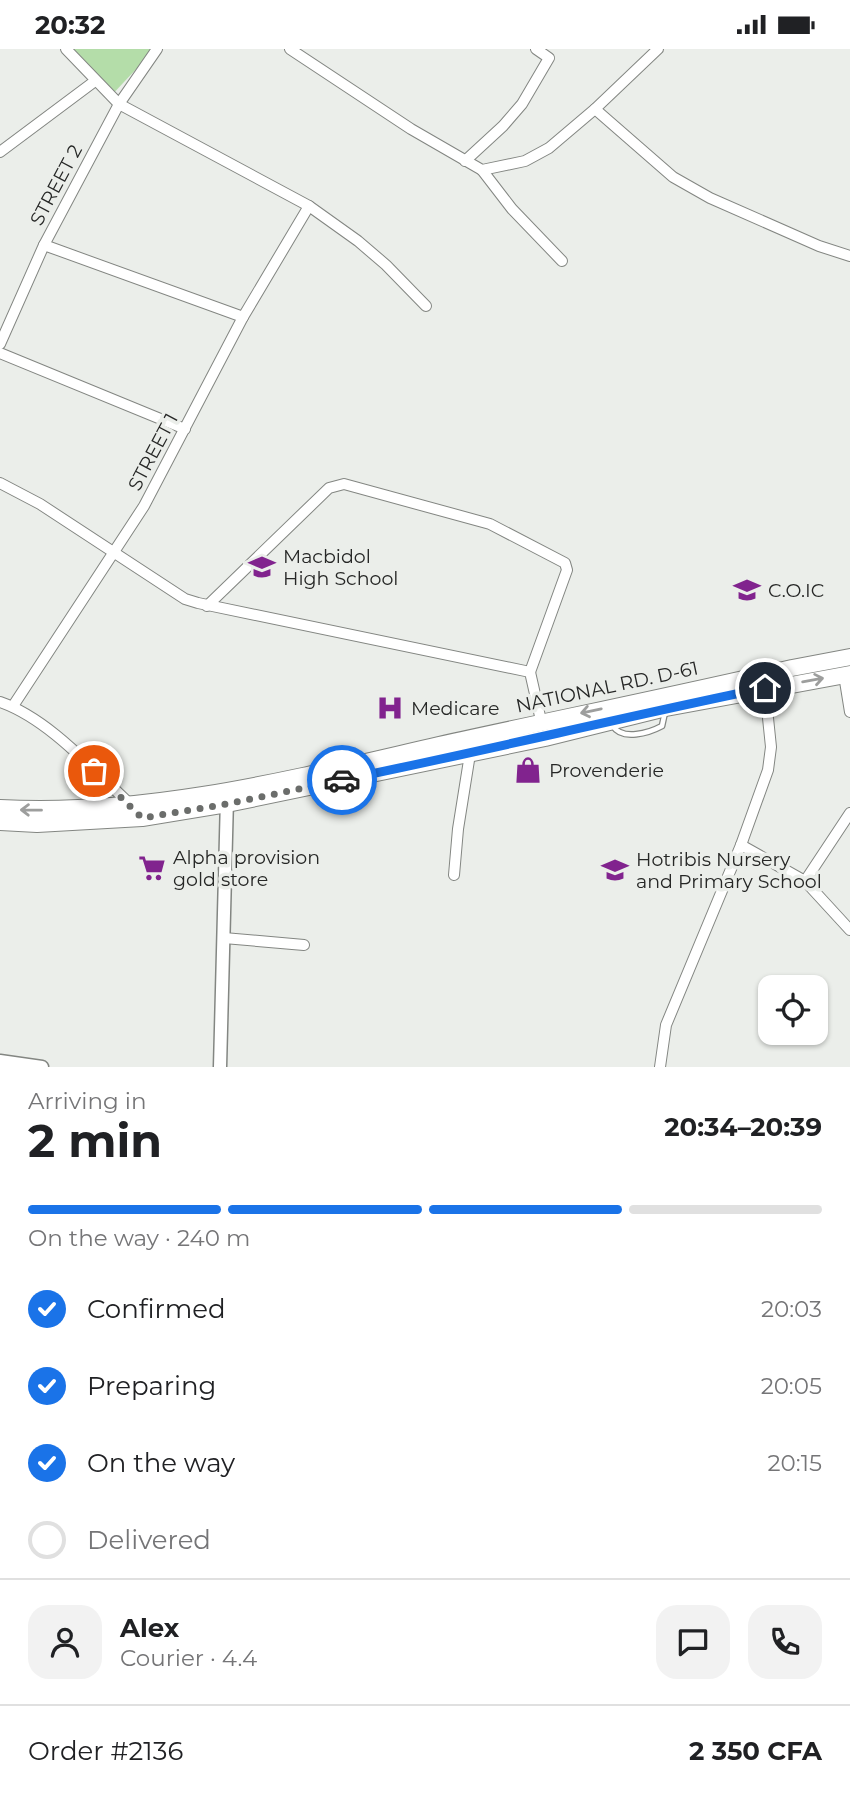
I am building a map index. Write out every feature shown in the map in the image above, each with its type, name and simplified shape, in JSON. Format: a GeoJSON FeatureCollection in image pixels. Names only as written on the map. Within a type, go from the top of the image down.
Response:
{"type":"FeatureCollection","features":[{"type":"Feature","properties":{"kind":"highway","name":"NATIONAL RD. D-61"},"geometry":{"type":"LineString","coordinates":[[227,798],[543,730],[850,657]]}},
{"type":"Feature","properties":{"kind":"highway","name":"NATIONAL RD. D-61"},"geometry":{"type":"LineString","coordinates":[[0,822],[37,824],[227,798],[470,754],[543,730],[611,721],[765,688],[847,674]]}},
{"type":"Feature","properties":{"kind":"highway","name":"NATIONAL RD. D-61"},"geometry":{"type":"LineString","coordinates":[[0,808],[137,812]]}},
{"type":"Feature","properties":{"kind":"street"},"geometry":{"type":"LineString","coordinates":[[66,49],[119,104],[309,206],[358,241],[426,306]]}},
{"type":"Feature","properties":{"kind":"street","name":"STREET 2"},"geometry":{"type":"LineString","coordinates":[[0,344],[44,245],[119,104],[157,49]]}},
{"type":"Feature","properties":{"kind":"street"},"geometry":{"type":"LineString","coordinates":[[290,49],[411,129],[482,170],[512,209],[562,261]]}},
{"type":"Feature","properties":{"kind":"street"},"geometry":{"type":"LineString","coordinates":[[465,161],[503,126],[522,104],[550,53],[536,49]]}},
{"type":"Feature","properties":{"kind":"street"},"geometry":{"type":"LineString","coordinates":[[482,170],[525,161],[549,148],[658,49]]}},
{"type":"Feature","properties":{"kind":"street"},"geometry":{"type":"LineString","coordinates":[[0,152],[95,81]]}},
{"type":"Feature","properties":{"kind":"street"},"geometry":{"type":"LineString","coordinates":[[595,109],[673,177],[710,198],[819,246],[850,256]]}},
{"type":"Feature","properties":{"kind":"street","name":"STREET 1"},"geometry":{"type":"LineString","coordinates":[[13,706],[144,506],[243,317],[309,206]]}},
{"type":"Feature","properties":{"kind":"street"},"geometry":{"type":"LineString","coordinates":[[44,245],[243,317]]}},
{"type":"Feature","properties":{"kind":"street"},"geometry":{"type":"LineString","coordinates":[[0,353],[185,429]]}},
{"type":"Feature","properties":{"kind":"street"},"geometry":{"type":"LineString","coordinates":[[0,483],[40,504],[186,599],[207,606],[530,672]]}},
{"type":"Feature","properties":{"kind":"street"},"geometry":{"type":"LineString","coordinates":[[207,606],[329,488],[344,484],[480,521],[565,563],[567,570],[530,672],[543,730]]}},
{"type":"Feature","properties":{"kind":"street"},"geometry":{"type":"LineString","coordinates":[[847,674],[850,712]]}},
{"type":"Feature","properties":{"kind":"street"},"geometry":{"type":"LineString","coordinates":[[661,1062],[663,1033],[741,845],[771,756],[765,688]]}},
{"type":"Feature","properties":{"kind":"street"},"geometry":{"type":"LineString","coordinates":[[0,702],[13,706],[58,737],[137,812]]}},
{"type":"Feature","properties":{"kind":"street"},"geometry":{"type":"LineString","coordinates":[[454,874],[458,828],[470,754]]}},
{"type":"Feature","properties":{"kind":"street"},"geometry":{"type":"LineString","coordinates":[[220,1067],[227,798]]}},
{"type":"Feature","properties":{"kind":"street"},"geometry":{"type":"LineString","coordinates":[[805,881],[850,813]]}},
{"type":"Feature","properties":{"kind":"street"},"geometry":{"type":"LineString","coordinates":[[741,845],[805,881],[850,930]]}},
{"type":"Feature","properties":{"kind":"street"},"geometry":{"type":"LineString","coordinates":[[224,938],[304,945]]}},
{"type":"Feature","properties":{"kind":"street"},"geometry":{"type":"LineString","coordinates":[[0,1061],[42,1067]]}},
{"type":"Feature","properties":{"kind":"green space"},"geometry":{"type":"Polygon","coordinates":[[[67,49],[155,49],[109,98],[67,49]]]}},
{"type":"Feature","properties":{"kind":"way so far"},"geometry":{"type":"LineString","coordinates":[[94,771],[142,818],[227,804],[342,780]]}},
{"type":"Feature","properties":{"kind":"place","name":"Macbidol High School"},"geometry":{"type":"Point","coordinates":[262,567]}},
{"type":"Feature","properties":{"kind":"place","name":"C.O.IC"},"geometry":{"type":"Point","coordinates":[747,590]}},
{"type":"Feature","properties":{"kind":"place","name":"Medicare"},"geometry":{"type":"Point","coordinates":[390,708]}},
{"type":"Feature","properties":{"kind":"place","name":"Provenderie"},"geometry":{"type":"Point","coordinates":[528,770]}},
{"type":"Feature","properties":{"kind":"place","name":"Alpha provision gold store"},"geometry":{"type":"Point","coordinates":[152,868]}},
{"type":"Feature","properties":{"kind":"place","name":"Hotribis Nursery and Primary School"},"geometry":{"type":"Point","coordinates":[615,870]}},
{"type":"Feature","properties":{"kind":"route"},"geometry":{"type":"LineString","coordinates":[[342,780],[545,738],[666,708],[765,688]]}}]}
